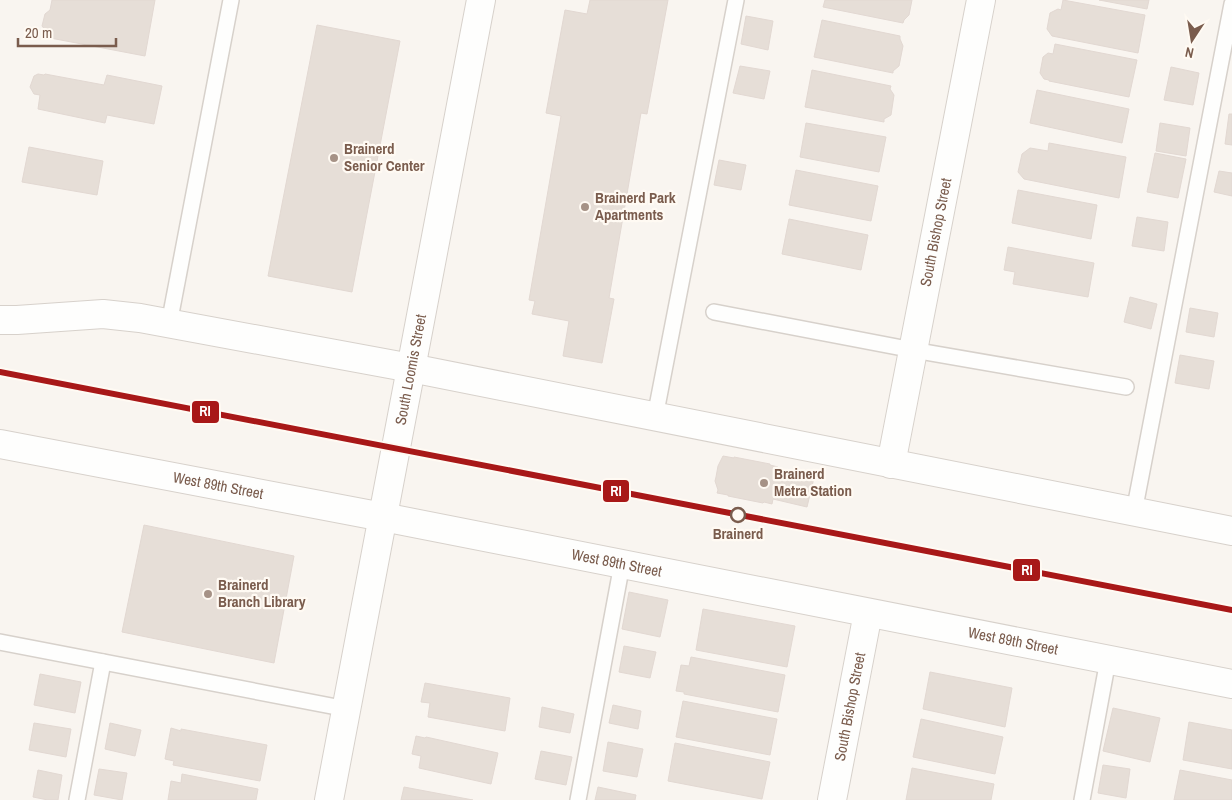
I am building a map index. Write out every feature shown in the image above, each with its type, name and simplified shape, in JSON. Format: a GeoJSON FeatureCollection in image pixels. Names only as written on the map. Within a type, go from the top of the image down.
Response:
{"type":"FeatureCollection","features":[{"type":"Feature","properties":{"kind":"street","name":"South Loomis Street"},"geometry":{"type":"LineString","coordinates":[[329,800],[482,0]]}},
{"type":"Feature","properties":{"kind":"street","name":"South Bishop Street"},"geometry":{"type":"LineString","coordinates":[[892,464],[981,0]]}},
{"type":"Feature","properties":{"kind":"street"},"geometry":{"type":"LineString","coordinates":[[0,320],[103,314],[140,318],[411,368],[1232,531]]}},
{"type":"Feature","properties":{"kind":"street","name":"West 89th Street"},"geometry":{"type":"LineString","coordinates":[[0,444],[383,517],[1232,684]]}},
{"type":"Feature","properties":{"kind":"street","name":"South Bishop Street"},"geometry":{"type":"LineString","coordinates":[[832,800],[868,612]]}},
{"type":"Feature","properties":{"kind":"lane"},"geometry":{"type":"LineString","coordinates":[[169,324],[231,0]]}},
{"type":"Feature","properties":{"kind":"lane"},"geometry":{"type":"LineString","coordinates":[[655,417],[736,0]]}},
{"type":"Feature","properties":{"kind":"lane"},"geometry":{"type":"LineString","coordinates":[[1134,512],[1232,4]]}},
{"type":"Feature","properties":{"kind":"lane"},"geometry":{"type":"LineString","coordinates":[[714,312],[1126,388]]}},
{"type":"Feature","properties":{"kind":"lane"},"geometry":{"type":"LineString","coordinates":[[578,800],[622,564]]}},
{"type":"Feature","properties":{"kind":"lane"},"geometry":{"type":"LineString","coordinates":[[0,642],[347,709]]}},
{"type":"Feature","properties":{"kind":"lane"},"geometry":{"type":"LineString","coordinates":[[1082,800],[1108,660]]}},
{"type":"Feature","properties":{"kind":"lane"},"geometry":{"type":"LineString","coordinates":[[77,800],[103,662]]}},
{"type":"Feature","properties":{"kind":"building"},"geometry":{"type":"Polygon","coordinates":[[[52,0],[155,0],[145,56],[45,37],[47,32],[42,26],[45,14],[50,10],[52,0]]]}},
{"type":"Feature","properties":{"kind":"building","name":"Brainerd Park Apartments"},"geometry":{"type":"Polygon","coordinates":[[[590,0],[668,0],[647,114],[641,113],[609,298],[614,299],[602,363],[563,356],[569,321],[532,314],[535,301],[529,300],[561,116],[546,113],[565,10],[587,14],[590,0]]]}},
{"type":"Feature","properties":{"kind":"building"},"geometry":{"type":"Polygon","coordinates":[[[825,0],[912,0],[909,15],[903,23],[823,7],[825,0]]]}},
{"type":"Feature","properties":{"kind":"building"},"geometry":{"type":"Polygon","coordinates":[[[1063,0],[1145,15],[1138,53],[1052,36],[1047,29],[1050,13],[1058,9],[1061,10],[1063,0]]]}},
{"type":"Feature","properties":{"kind":"building"},"geometry":{"type":"Polygon","coordinates":[[[1099,0],[1149,0],[1147,9],[1099,0]]]}},
{"type":"Feature","properties":{"kind":"building"},"geometry":{"type":"Polygon","coordinates":[[[746,16],[773,21],[768,50],[741,44],[746,16]]]}},
{"type":"Feature","properties":{"kind":"building"},"geometry":{"type":"Polygon","coordinates":[[[822,20],[900,36],[903,46],[899,66],[893,73],[814,57],[822,20]]]}},
{"type":"Feature","properties":{"kind":"building","name":"Brainerd Senior Center"},"geometry":{"type":"Polygon","coordinates":[[[317,25],[400,41],[352,292],[268,276],[317,25]]]}},
{"type":"Feature","properties":{"kind":"building"},"geometry":{"type":"Polygon","coordinates":[[[1055,44],[1137,60],[1129,97],[1044,79],[1040,73],[1043,57],[1048,53],[1053,54],[1055,44]]]}},
{"type":"Feature","properties":{"kind":"building"},"geometry":{"type":"Polygon","coordinates":[[[740,66],[770,71],[764,99],[733,93],[740,66]]]}},
{"type":"Feature","properties":{"kind":"building"},"geometry":{"type":"Polygon","coordinates":[[[1171,67],[1199,73],[1193,105],[1164,100],[1171,67]]]}},
{"type":"Feature","properties":{"kind":"building"},"geometry":{"type":"Polygon","coordinates":[[[812,70],[891,86],[890,89],[894,95],[891,115],[884,119],[884,122],[805,107],[812,70]]]}},
{"type":"Feature","properties":{"kind":"building"},"geometry":{"type":"Polygon","coordinates":[[[38,74],[104,85],[107,75],[162,86],[154,124],[107,115],[105,123],[38,109],[40,95],[34,94],[30,87],[34,76],[38,74]]]}},
{"type":"Feature","properties":{"kind":"building"},"geometry":{"type":"Polygon","coordinates":[[[1037,90],[1129,109],[1122,143],[1030,123],[1037,90]]]}},
{"type":"Feature","properties":{"kind":"building"},"geometry":{"type":"Polygon","coordinates":[[[1229,114],[1232,114],[1232,145],[1225,144],[1229,114]]]}},
{"type":"Feature","properties":{"kind":"building"},"geometry":{"type":"Polygon","coordinates":[[[806,123],[886,137],[879,172],[800,157],[806,123]]]}},
{"type":"Feature","properties":{"kind":"building"},"geometry":{"type":"Polygon","coordinates":[[[1160,123],[1190,128],[1186,156],[1156,151],[1160,123]]]}},
{"type":"Feature","properties":{"kind":"building"},"geometry":{"type":"Polygon","coordinates":[[[1049,143],[1126,157],[1119,198],[1024,179],[1018,172],[1022,154],[1030,148],[1048,151],[1049,143]]]}},
{"type":"Feature","properties":{"kind":"building"},"geometry":{"type":"Polygon","coordinates":[[[29,147],[103,161],[97,195],[22,182],[29,147]]]}},
{"type":"Feature","properties":{"kind":"building"},"geometry":{"type":"Polygon","coordinates":[[[1155,153],[1186,159],[1178,198],[1147,192],[1155,153]]]}},
{"type":"Feature","properties":{"kind":"building"},"geometry":{"type":"Polygon","coordinates":[[[719,160],[746,165],[741,190],[714,185],[719,160]]]}},
{"type":"Feature","properties":{"kind":"building"},"geometry":{"type":"Polygon","coordinates":[[[796,170],[878,186],[871,221],[789,205],[796,170]]]}},
{"type":"Feature","properties":{"kind":"building"},"geometry":{"type":"Polygon","coordinates":[[[1219,171],[1232,173],[1232,196],[1214,192],[1219,171]]]}},
{"type":"Feature","properties":{"kind":"building"},"geometry":{"type":"Polygon","coordinates":[[[1018,190],[1097,205],[1091,239],[1012,223],[1018,190]]]}},
{"type":"Feature","properties":{"kind":"building"},"geometry":{"type":"Polygon","coordinates":[[[1137,217],[1168,222],[1164,251],[1132,246],[1137,217]]]}},
{"type":"Feature","properties":{"kind":"building"},"geometry":{"type":"Polygon","coordinates":[[[789,219],[868,235],[861,270],[782,254],[789,219]]]}},
{"type":"Feature","properties":{"kind":"building"},"geometry":{"type":"Polygon","coordinates":[[[1008,247],[1094,263],[1088,297],[1013,284],[1015,272],[1004,270],[1008,247]]]}},
{"type":"Feature","properties":{"kind":"building"},"geometry":{"type":"Polygon","coordinates":[[[1130,297],[1157,304],[1151,329],[1124,322],[1130,297]]]}},
{"type":"Feature","properties":{"kind":"building"},"geometry":{"type":"Polygon","coordinates":[[[1190,308],[1218,313],[1214,337],[1186,332],[1190,308]]]}},
{"type":"Feature","properties":{"kind":"building"},"geometry":{"type":"Polygon","coordinates":[[[1180,355],[1214,361],[1209,389],[1175,383],[1180,355]]]}},
{"type":"Feature","properties":{"kind":"building","name":"Brainerd Metra Station"},"geometry":{"type":"Polygon","coordinates":[[[723,456],[770,464],[778,467],[777,471],[814,478],[807,507],[773,499],[772,504],[763,503],[717,493],[715,481],[718,466],[723,456]]]}},
{"type":"Feature","properties":{"kind":"building","name":"Brainerd Branch Library"},"geometry":{"type":"Polygon","coordinates":[[[144,525],[294,556],[274,663],[122,632],[144,525]]]}},
{"type":"Feature","properties":{"kind":"building"},"geometry":{"type":"Polygon","coordinates":[[[629,592],[668,600],[660,637],[622,629],[629,592]]]}},
{"type":"Feature","properties":{"kind":"building"},"geometry":{"type":"Polygon","coordinates":[[[703,609],[795,626],[787,667],[696,650],[703,609]]]}},
{"type":"Feature","properties":{"kind":"building"},"geometry":{"type":"Polygon","coordinates":[[[624,646],[656,652],[650,678],[619,672],[624,646]]]}},
{"type":"Feature","properties":{"kind":"building"},"geometry":{"type":"Polygon","coordinates":[[[691,657],[785,675],[778,712],[676,691],[681,665],[689,666],[691,657]]]}},
{"type":"Feature","properties":{"kind":"building"},"geometry":{"type":"Polygon","coordinates":[[[930,672],[1012,688],[1005,727],[923,709],[930,672]]]}},
{"type":"Feature","properties":{"kind":"building"},"geometry":{"type":"Polygon","coordinates":[[[40,674],[81,682],[75,713],[34,705],[40,674]]]}},
{"type":"Feature","properties":{"kind":"building"},"geometry":{"type":"Polygon","coordinates":[[[425,683],[510,698],[505,731],[428,717],[430,703],[421,702],[425,683]]]}},
{"type":"Feature","properties":{"kind":"building"},"geometry":{"type":"Polygon","coordinates":[[[683,701],[777,719],[770,755],[676,737],[683,701]]]}},
{"type":"Feature","properties":{"kind":"building"},"geometry":{"type":"Polygon","coordinates":[[[613,705],[641,711],[638,729],[609,723],[613,705]]]}},
{"type":"Feature","properties":{"kind":"building"},"geometry":{"type":"Polygon","coordinates":[[[542,707],[574,714],[570,733],[539,727],[542,707]]]}},
{"type":"Feature","properties":{"kind":"building"},"geometry":{"type":"Polygon","coordinates":[[[1113,708],[1160,718],[1150,762],[1103,751],[1113,708]]]}},
{"type":"Feature","properties":{"kind":"building"},"geometry":{"type":"Polygon","coordinates":[[[921,719],[1003,737],[995,774],[913,757],[921,719]]]}},
{"type":"Feature","properties":{"kind":"building"},"geometry":{"type":"Polygon","coordinates":[[[1189,722],[1232,730],[1232,769],[1183,760],[1189,722]]]}},
{"type":"Feature","properties":{"kind":"building"},"geometry":{"type":"Polygon","coordinates":[[[34,723],[71,729],[66,757],[29,750],[34,723]]]}},
{"type":"Feature","properties":{"kind":"building"},"geometry":{"type":"Polygon","coordinates":[[[110,723],[141,730],[135,756],[105,749],[110,723]]]}},
{"type":"Feature","properties":{"kind":"building"},"geometry":{"type":"Polygon","coordinates":[[[171,728],[267,745],[260,781],[173,765],[174,761],[165,759],[171,728]]]}},
{"type":"Feature","properties":{"kind":"building"},"geometry":{"type":"Polygon","coordinates":[[[416,736],[498,753],[491,784],[419,768],[421,756],[412,754],[416,736]]]}},
{"type":"Feature","properties":{"kind":"building"},"geometry":{"type":"Polygon","coordinates":[[[608,742],[643,749],[637,777],[603,771],[608,742]]]}},
{"type":"Feature","properties":{"kind":"building"},"geometry":{"type":"Polygon","coordinates":[[[675,743],[770,762],[762,799],[668,781],[675,743]]]}},
{"type":"Feature","properties":{"kind":"building"},"geometry":{"type":"Polygon","coordinates":[[[541,751],[572,757],[566,785],[535,779],[541,751]]]}},
{"type":"Feature","properties":{"kind":"building"},"geometry":{"type":"Polygon","coordinates":[[[1103,765],[1130,769],[1126,798],[1098,793],[1103,765]]]}},
{"type":"Feature","properties":{"kind":"building"},"geometry":{"type":"Polygon","coordinates":[[[912,768],[994,784],[991,800],[906,800],[912,768]]]}},
{"type":"Feature","properties":{"kind":"building"},"geometry":{"type":"Polygon","coordinates":[[[99,769],[127,773],[122,800],[94,795],[99,769]]]}},
{"type":"Feature","properties":{"kind":"building"},"geometry":{"type":"Polygon","coordinates":[[[38,770],[62,775],[58,800],[33,797],[38,770]]]}},
{"type":"Feature","properties":{"kind":"building"},"geometry":{"type":"Polygon","coordinates":[[[1180,770],[1232,780],[1232,800],[1174,800],[1180,770]]]}},
{"type":"Feature","properties":{"kind":"building"},"geometry":{"type":"Polygon","coordinates":[[[182,774],[258,789],[256,800],[168,800],[171,781],[181,783],[182,774]]]}},
{"type":"Feature","properties":{"kind":"building"},"geometry":{"type":"Polygon","coordinates":[[[404,787],[473,800],[401,800],[404,787]]]}},
{"type":"Feature","properties":{"kind":"building"},"geometry":{"type":"Polygon","coordinates":[[[598,787],[636,795],[635,800],[595,800],[598,787]]]}},
{"type":"Feature","properties":{"kind":"transit line","name":"RI"},"geometry":{"type":"LineString","coordinates":[[0,372],[1232,610]]}},
{"type":"Feature","properties":{"kind":"place","name":"Brainerd Senior Center"},"geometry":{"type":"Point","coordinates":[334,158]}},
{"type":"Feature","properties":{"kind":"place","name":"Brainerd Park Apartments"},"geometry":{"type":"Point","coordinates":[585,207]}},
{"type":"Feature","properties":{"kind":"place","name":"Brainerd Metra Station"},"geometry":{"type":"Point","coordinates":[764,483]}},
{"type":"Feature","properties":{"kind":"place","name":"Brainerd"},"geometry":{"type":"Point","coordinates":[738,515]}},
{"type":"Feature","properties":{"kind":"place","name":"Brainerd Branch Library"},"geometry":{"type":"Point","coordinates":[208,594]}}]}
